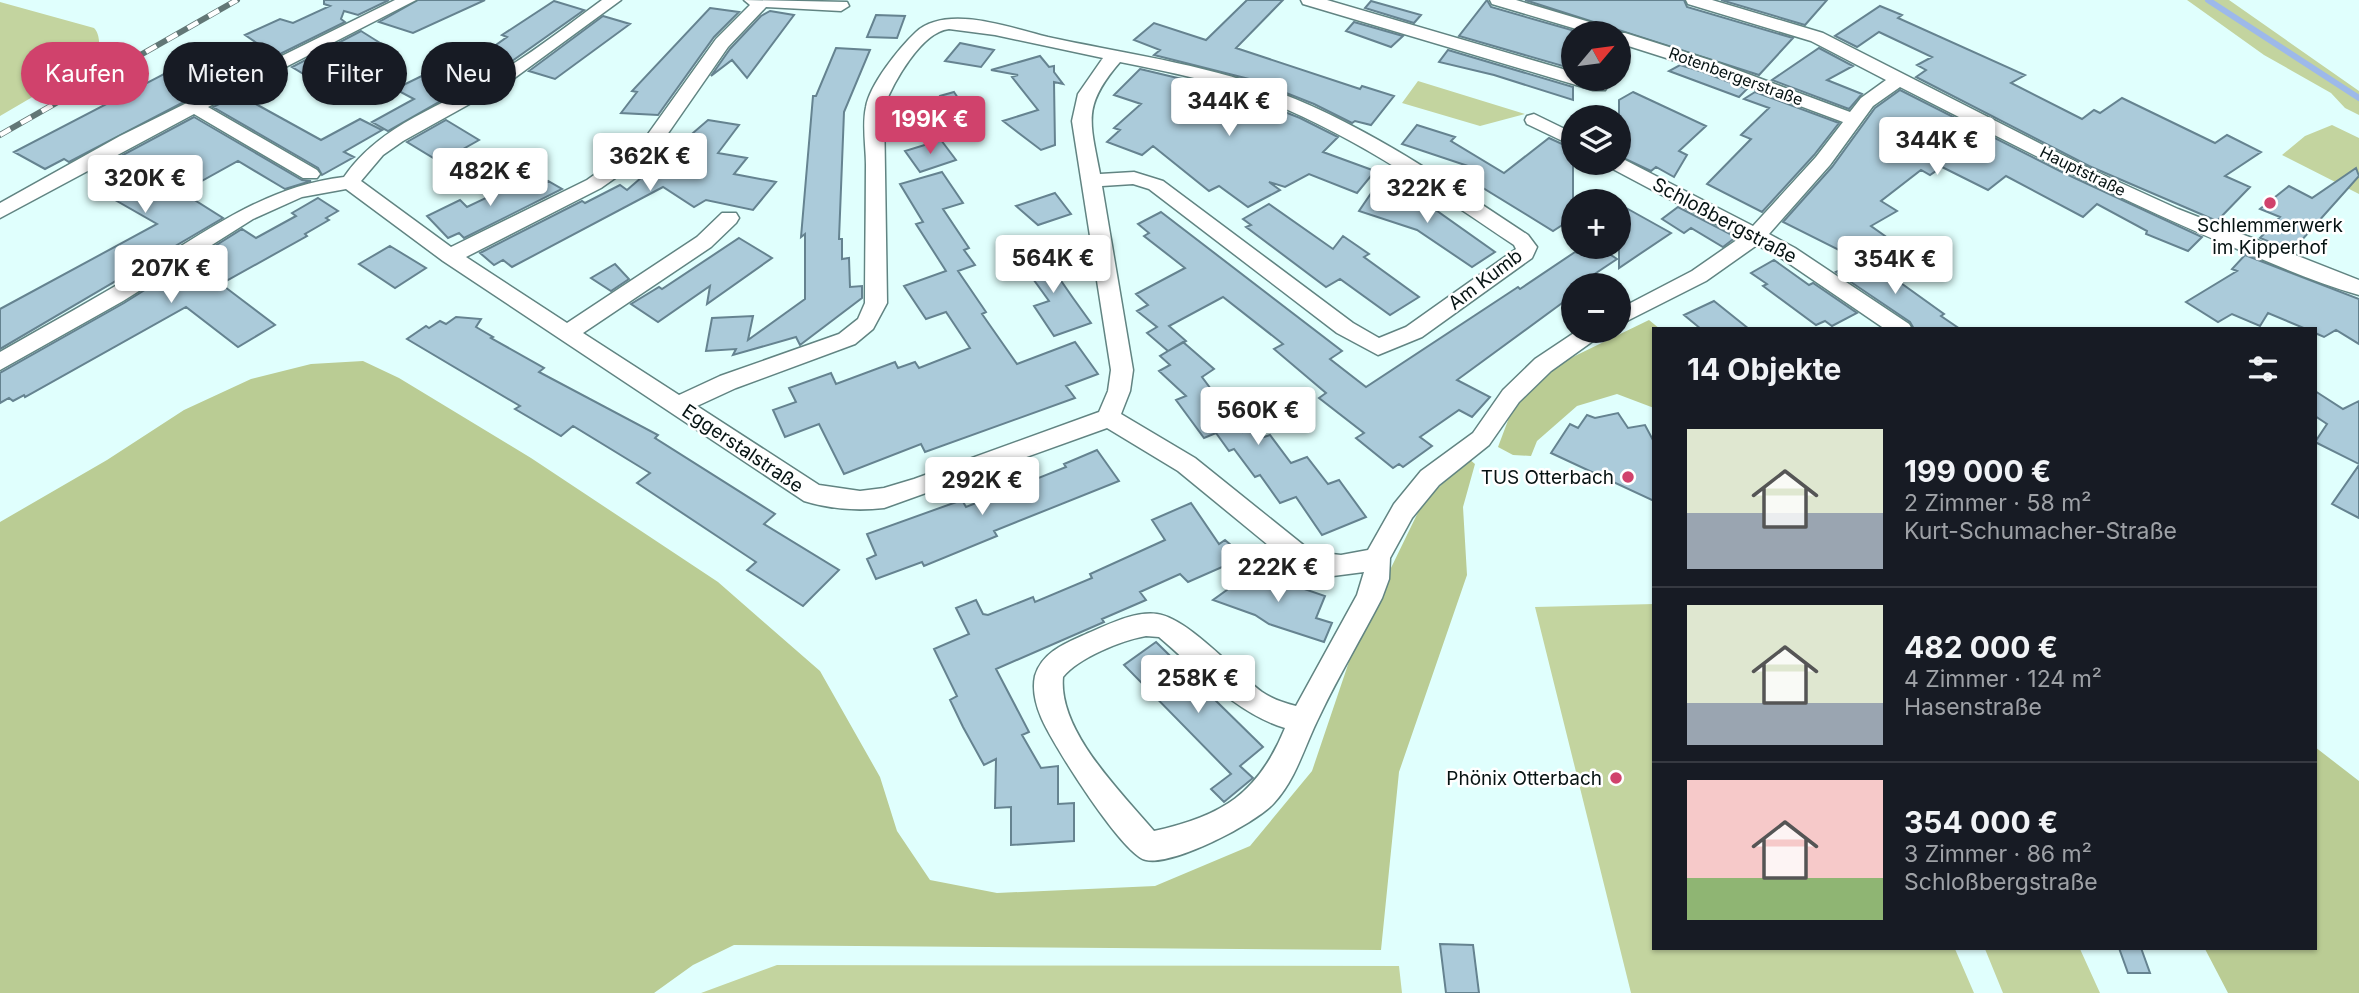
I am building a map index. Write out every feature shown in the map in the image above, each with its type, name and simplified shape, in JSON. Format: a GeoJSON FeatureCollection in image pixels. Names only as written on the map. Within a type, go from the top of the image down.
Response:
{"type":"FeatureCollection","features":[{"type":"Feature","properties":{"kind":"street"},"geometry":{"type":"LineString","coordinates":[[0,212],[127,139],[408,0]]}},
{"type":"Feature","properties":{"kind":"street"},"geometry":{"type":"LineString","coordinates":[[0,362],[96,307],[257,207],[304,188],[350,182],[356,170],[385,144],[506,76],[613,0]]}},
{"type":"Feature","properties":{"kind":"street"},"geometry":{"type":"LineString","coordinates":[[1309,0],[1561,74]]}},
{"type":"Feature","properties":{"kind":"street"},"geometry":{"type":"LineString","coordinates":[[1498,0],[1567,21]]}},
{"type":"Feature","properties":{"kind":"street","name":"Hauptstraße"},"geometry":{"type":"LineString","coordinates":[[1694,0],[1804,31],[2081,172],[2171,214],[2302,268],[2359,288]]}},
{"type":"Feature","properties":{"kind":"street"},"geometry":{"type":"LineString","coordinates":[[450,256],[593,184],[638,153],[655,138],[722,43],[757,1],[841,6]]}},
{"type":"Feature","properties":{"kind":"street"},"geometry":{"type":"LineString","coordinates":[[679,405],[728,382],[847,339],[862,329],[872,317],[876,303],[875,107],[885,82],[926,33],[943,24],[965,26],[1115,56],[1096,79],[1082,104],[1081,121],[1122,370],[1119,391],[1108,418],[1173,452],[1304,560],[1326,567],[1347,568],[1377,558]]}},
{"type":"Feature","properties":{"kind":"street","name":"Rotenbergerstraße"},"geometry":{"type":"LineString","coordinates":[[1631,41],[1710,66],[1853,119]]}},
{"type":"Feature","properties":{"kind":"street","name":"Am Kumb"},"geometry":{"type":"LineString","coordinates":[[1091,181],[1134,178],[1156,185],[1345,328],[1378,347],[1414,332],[1525,253],[1527,247],[1521,240],[1390,156],[1337,125],[1301,108],[1244,88],[1115,56]]}},
{"type":"Feature","properties":{"kind":"street"},"geometry":{"type":"LineString","coordinates":[[1631,312],[1699,275],[1756,236],[1823,161],[1875,93],[1900,78]]}},
{"type":"Feature","properties":{"kind":"street"},"geometry":{"type":"LineString","coordinates":[[194,106],[310,174]]}},
{"type":"Feature","properties":{"kind":"street"},"geometry":{"type":"LineString","coordinates":[[1534,120],[1561,134]]}},
{"type":"Feature","properties":{"kind":"street","name":"Schloßbergstraße"},"geometry":{"type":"LineString","coordinates":[[1631,171],[1815,269],[1897,327]]}},
{"type":"Feature","properties":{"kind":"street","name":"Eggerstalstraße"},"geometry":{"type":"LineString","coordinates":[[350,182],[450,256],[804,489],[836,499],[860,501],[884,498],[1108,418]]}},
{"type":"Feature","properties":{"kind":"street"},"geometry":{"type":"LineString","coordinates":[[569,332],[704,242],[729,218]]}},
{"type":"Feature","properties":{"kind":"street"},"geometry":{"type":"LineString","coordinates":[[1303,721],[1273,712],[1253,701],[1166,626],[1153,623],[1139,625],[1076,651],[1058,662],[1048,678],[1048,701],[1072,749],[1087,772],[1148,847],[1180,840],[1214,828],[1244,811],[1275,781],[1288,758],[1303,721],[1369,598],[1376,579],[1377,558],[1403,511],[1430,478],[1457,455],[1482,439],[1511,397],[1543,365],[1575,343]]}},
{"type":"Feature","properties":{"kind":"green space"},"geometry":{"type":"Polygon","coordinates":[[[2187,0],[2229,0],[2359,91],[2359,115],[2345,108],[2331,93],[2264,55],[2187,0]]]}},
{"type":"Feature","properties":{"kind":"green space"},"geometry":{"type":"Polygon","coordinates":[[[0,2],[94,28],[99,42],[21,42],[21,104],[0,116],[0,2]]]}},
{"type":"Feature","properties":{"kind":"green space"},"geometry":{"type":"Polygon","coordinates":[[[1418,81],[1525,114],[1480,126],[1402,103],[1418,81]]]}},
{"type":"Feature","properties":{"kind":"green space"},"geometry":{"type":"Polygon","coordinates":[[[2332,125],[2359,138],[2359,194],[2282,155],[2305,136],[2332,125]]]}},
{"type":"Feature","properties":{"kind":"green space"},"geometry":{"type":"Polygon","coordinates":[[[1649,320],[1658,327],[1652,327],[1652,407],[1617,394],[1577,406],[1537,441],[1531,456],[1513,455],[1498,447],[1513,407],[1548,369],[1602,343],[1631,343],[1631,329],[1649,320]]]}},
{"type":"Feature","properties":{"kind":"green space"},"geometry":{"type":"Polygon","coordinates":[[[363,361],[399,378],[531,458],[718,582],[820,671],[880,777],[897,831],[930,880],[997,893],[1155,886],[1250,846],[1312,771],[1357,638],[1423,502],[1469,459],[1475,464],[1463,507],[1467,575],[1399,772],[1381,950],[734,945],[693,965],[654,993],[0,993],[0,522],[107,460],[184,410],[251,379],[311,364],[363,361]]]}},
{"type":"Feature","properties":{"kind":"green space","name":"Phönix Otterbach"},"geometry":{"type":"Polygon","coordinates":[[[1652,604],[1652,950],[1955,950],[1974,993],[1631,993],[1535,607],[1652,604]]]}},
{"type":"Feature","properties":{"kind":"green space"},"geometry":{"type":"Polygon","coordinates":[[[2317,749],[2359,781],[2359,993],[2228,993],[2206,950],[2317,950],[2317,749]]]}},
{"type":"Feature","properties":{"kind":"green space"},"geometry":{"type":"Polygon","coordinates":[[[1985,950],[2080,950],[2100,993],[2003,993],[1985,950]]]}},
{"type":"Feature","properties":{"kind":"green space"},"geometry":{"type":"Polygon","coordinates":[[[777,965],[1399,966],[1402,993],[701,993],[777,965]]]}},
{"type":"Feature","properties":{"kind":"building"},"geometry":{"type":"Polygon","coordinates":[[[324,0],[389,0],[358,15],[344,11],[341,19],[345,22],[288,50],[288,42],[255,42],[245,35],[280,19],[293,23],[330,6],[324,4],[324,0]]]}},
{"type":"Feature","properties":{"kind":"building"},"geometry":{"type":"Polygon","coordinates":[[[418,0],[485,0],[413,33],[379,22],[418,0]]]}},
{"type":"Feature","properties":{"kind":"building"},"geometry":{"type":"Polygon","coordinates":[[[1247,0],[1283,0],[1236,48],[1360,89],[1362,86],[1394,96],[1371,125],[1355,121],[1352,123],[1314,104],[1253,80],[1154,55],[1160,50],[1134,40],[1154,23],[1206,40],[1247,0]]]}},
{"type":"Feature","properties":{"kind":"building"},"geometry":{"type":"Polygon","coordinates":[[[1487,0],[1491,7],[1561,27],[1561,66],[1459,36],[1487,0]]]}},
{"type":"Feature","properties":{"kind":"building"},"geometry":{"type":"Polygon","coordinates":[[[1525,0],[1684,0],[1687,7],[1793,38],[1759,75],[1631,34],[1631,21],[1591,21],[1525,0]]]}},
{"type":"Feature","properties":{"kind":"building"},"geometry":{"type":"Polygon","coordinates":[[[1721,0],[1827,0],[1805,25],[1721,0]]]}},
{"type":"Feature","properties":{"kind":"building"},"geometry":{"type":"Polygon","coordinates":[[[554,1],[584,10],[516,58],[516,42],[500,42],[507,37],[502,35],[554,1]]]}},
{"type":"Feature","properties":{"kind":"building"},"geometry":{"type":"Polygon","coordinates":[[[1371,1],[1421,15],[1414,23],[1365,8],[1371,1]]]}},
{"type":"Feature","properties":{"kind":"building"},"geometry":{"type":"Polygon","coordinates":[[[1880,6],[1902,15],[1898,18],[2025,75],[2011,83],[2082,119],[2094,110],[2100,113],[2122,98],[2215,143],[2227,135],[2261,152],[2225,176],[2250,187],[2217,221],[2089,166],[1916,77],[1926,70],[1917,65],[1932,57],[1879,32],[1857,47],[1835,36],[1880,6]]]}},
{"type":"Feature","properties":{"kind":"building"},"geometry":{"type":"Polygon","coordinates":[[[710,8],[739,12],[714,37],[658,115],[621,113],[637,92],[632,91],[710,8]]]}},
{"type":"Feature","properties":{"kind":"building"},"geometry":{"type":"Polygon","coordinates":[[[770,11],[794,15],[747,78],[732,60],[711,76],[730,49],[761,16],[770,11]]]}},
{"type":"Feature","properties":{"kind":"building"},"geometry":{"type":"Polygon","coordinates":[[[876,15],[905,16],[897,38],[867,37],[876,15]]]}},
{"type":"Feature","properties":{"kind":"building"},"geometry":{"type":"Polygon","coordinates":[[[603,16],[630,24],[555,79],[529,71],[603,16]]]}},
{"type":"Feature","properties":{"kind":"building"},"geometry":{"type":"Polygon","coordinates":[[[1354,22],[1403,36],[1391,47],[1346,31],[1354,22]]]}},
{"type":"Feature","properties":{"kind":"building"},"geometry":{"type":"Polygon","coordinates":[[[361,31],[379,42],[340,42],[361,31]]]}},
{"type":"Feature","properties":{"kind":"building"},"geometry":{"type":"Polygon","coordinates":[[[960,43],[994,50],[981,67],[945,61],[960,43]]]}},
{"type":"Feature","properties":{"kind":"building"},"geometry":{"type":"Polygon","coordinates":[[[836,48],[870,50],[844,112],[839,239],[842,239],[842,259],[849,258],[850,287],[862,286],[862,298],[800,345],[796,337],[733,355],[736,349],[706,351],[712,318],[753,316],[748,340],[805,299],[805,234],[801,237],[813,96],[816,96],[836,48]]]}},
{"type":"Feature","properties":{"kind":"building"},"geometry":{"type":"Polygon","coordinates":[[[1819,48],[1853,66],[1827,80],[1862,94],[1849,109],[1772,80],[1819,48]]]}},
{"type":"Feature","properties":{"kind":"building"},"geometry":{"type":"Polygon","coordinates":[[[1448,50],[1561,83],[1561,91],[1573,91],[1573,100],[1494,75],[1439,62],[1448,50]]]}},
{"type":"Feature","properties":{"kind":"building"},"geometry":{"type":"Polygon","coordinates":[[[1040,56],[1049,67],[1054,66],[1054,72],[1063,84],[1054,82],[1055,145],[1041,150],[1003,121],[1038,110],[1012,77],[1018,75],[991,70],[1040,56]]]}},
{"type":"Feature","properties":{"kind":"building"},"geometry":{"type":"Polygon","coordinates":[[[302,62],[302,73],[292,67],[302,62]]]}},
{"type":"Feature","properties":{"kind":"building"},"geometry":{"type":"Polygon","coordinates":[[[1680,65],[1747,89],[1739,97],[1669,71],[1680,65]]]}},
{"type":"Feature","properties":{"kind":"building"},"geometry":{"type":"Polygon","coordinates":[[[1140,69],[1232,91],[1300,118],[1338,137],[1323,152],[1375,171],[1357,193],[1309,174],[1285,187],[1269,182],[1280,190],[1248,207],[1219,186],[1209,191],[1153,146],[1142,155],[1107,142],[1120,130],[1114,128],[1141,104],[1114,95],[1140,69]]]}},
{"type":"Feature","properties":{"kind":"building"},"geometry":{"type":"Polygon","coordinates":[[[163,74],[163,105],[178,105],[69,162],[64,159],[45,169],[14,152],[104,105],[149,105],[149,82],[163,74]]]}},
{"type":"Feature","properties":{"kind":"building"},"geometry":{"type":"Polygon","coordinates":[[[421,76],[421,105],[434,105],[388,131],[372,122],[414,99],[407,95],[407,83],[421,76]]]}},
{"type":"Feature","properties":{"kind":"building"},"geometry":{"type":"Polygon","coordinates":[[[1900,90],[2064,173],[2202,237],[2188,251],[2146,234],[2147,231],[2097,204],[2083,217],[2006,176],[1988,190],[1942,167],[1930,175],[1921,170],[1881,201],[1897,211],[1871,226],[1895,243],[1859,260],[1783,222],[1832,167],[1875,108],[1900,90]]]}},
{"type":"Feature","properties":{"kind":"building"},"geometry":{"type":"Polygon","coordinates":[[[954,92],[968,113],[913,128],[940,96],[954,92]]]}},
{"type":"Feature","properties":{"kind":"building"},"geometry":{"type":"Polygon","coordinates":[[[1633,92],[1706,126],[1679,151],[1687,155],[1674,177],[1656,167],[1651,171],[1631,162],[1631,105],[1619,105],[1619,100],[1633,92]]]}},
{"type":"Feature","properties":{"kind":"building"},"geometry":{"type":"Polygon","coordinates":[[[1755,92],[1839,123],[1762,212],[1707,184],[1751,139],[1741,135],[1769,108],[1744,99],[1755,92]]]}},
{"type":"Feature","properties":{"kind":"building"},"geometry":{"type":"Polygon","coordinates":[[[258,105],[321,140],[360,119],[382,130],[344,152],[354,157],[322,175],[318,168],[213,107],[258,105]]]}},
{"type":"Feature","properties":{"kind":"building"},"geometry":{"type":"Polygon","coordinates":[[[194,117],[302,180],[311,181],[285,189],[238,161],[182,192],[223,218],[0,349],[0,309],[157,224],[110,197],[119,192],[89,173],[194,117]]]}},
{"type":"Feature","properties":{"kind":"building"},"geometry":{"type":"Polygon","coordinates":[[[446,120],[479,140],[440,162],[407,142],[446,120]]]}},
{"type":"Feature","properties":{"kind":"building"},"geometry":{"type":"Polygon","coordinates":[[[708,120],[739,125],[718,153],[747,158],[734,174],[776,182],[753,210],[706,200],[694,207],[663,187],[512,267],[503,260],[494,265],[480,253],[582,201],[585,203],[620,185],[627,190],[708,120]]]}},
{"type":"Feature","properties":{"kind":"building"},"geometry":{"type":"Polygon","coordinates":[[[1417,125],[1455,137],[1451,141],[1504,173],[1549,138],[1561,144],[1561,175],[1573,175],[1573,189],[1561,189],[1561,226],[1553,231],[1457,172],[1468,166],[1402,144],[1417,125]]]}},
{"type":"Feature","properties":{"kind":"building"},"geometry":{"type":"Polygon","coordinates":[[[941,140],[956,160],[920,172],[905,151],[941,140]]]}},
{"type":"Feature","properties":{"kind":"building"},"geometry":{"type":"Polygon","coordinates":[[[2356,168],[2359,176],[2292,251],[2260,238],[2280,217],[2260,209],[2289,186],[2312,198],[2356,168]]]}},
{"type":"Feature","properties":{"kind":"building"},"geometry":{"type":"Polygon","coordinates":[[[942,172],[963,203],[943,209],[969,248],[964,250],[975,265],[958,271],[986,312],[982,314],[1017,364],[1075,342],[1098,374],[1066,386],[1075,398],[925,452],[921,444],[844,474],[819,424],[785,437],[773,410],[796,402],[789,388],[831,373],[836,384],[895,362],[898,368],[915,362],[919,368],[970,348],[946,312],[926,319],[904,286],[946,271],[916,224],[923,222],[900,184],[942,172]]]}},
{"type":"Feature","properties":{"kind":"building"},"geometry":{"type":"Polygon","coordinates":[[[532,176],[541,185],[548,181],[562,189],[464,238],[459,233],[448,238],[427,216],[460,200],[467,207],[532,176]]]}},
{"type":"Feature","properties":{"kind":"building"},"geometry":{"type":"Polygon","coordinates":[[[1374,189],[1430,206],[1495,252],[1472,267],[1417,230],[1359,211],[1374,189]]]}},
{"type":"Feature","properties":{"kind":"building"},"geometry":{"type":"Polygon","coordinates":[[[1055,193],[1071,214],[1038,225],[1016,206],[1055,193]]]}},
{"type":"Feature","properties":{"kind":"building"},"geometry":{"type":"Polygon","coordinates":[[[318,198],[338,211],[326,218],[329,220],[305,234],[307,236],[221,284],[275,325],[238,347],[186,307],[25,397],[24,395],[13,401],[9,398],[0,403],[0,373],[124,303],[242,229],[256,238],[296,216],[292,213],[318,198]]]}},
{"type":"Feature","properties":{"kind":"building"},"geometry":{"type":"Polygon","coordinates":[[[1269,204],[1333,249],[1343,236],[1369,254],[1364,257],[1419,297],[1390,315],[1340,279],[1326,287],[1246,227],[1251,225],[1243,219],[1269,204]]]}},
{"type":"Feature","properties":{"kind":"building"},"geometry":{"type":"Polygon","coordinates":[[[1678,207],[1736,237],[1723,247],[1691,228],[1684,233],[1662,219],[1678,207]]]}},
{"type":"Feature","properties":{"kind":"building"},"geometry":{"type":"Polygon","coordinates":[[[1631,211],[1671,233],[1619,268],[1619,259],[1631,259],[1631,211]]]}},
{"type":"Feature","properties":{"kind":"building"},"geometry":{"type":"Polygon","coordinates":[[[1161,212],[1342,351],[1330,359],[1366,387],[1565,259],[1617,259],[1596,273],[1561,273],[1561,304],[1457,380],[1490,397],[1472,417],[1459,410],[1420,437],[1432,446],[1403,467],[1399,464],[1393,468],[1356,438],[1364,433],[1319,398],[1326,393],[1274,349],[1283,344],[1223,297],[1169,326],[1186,341],[1168,351],[1147,333],[1157,327],[1137,311],[1148,305],[1136,294],[1185,268],[1144,236],[1149,233],[1138,224],[1161,212]]]}},
{"type":"Feature","properties":{"kind":"building"},"geometry":{"type":"Polygon","coordinates":[[[739,238],[772,258],[707,304],[710,286],[658,322],[631,304],[659,287],[662,289],[739,238]]]}},
{"type":"Feature","properties":{"kind":"building"},"geometry":{"type":"Polygon","coordinates":[[[390,246],[426,268],[395,288],[359,264],[390,246]]]}},
{"type":"Feature","properties":{"kind":"building"},"geometry":{"type":"Polygon","coordinates":[[[1037,246],[1091,323],[1054,336],[1034,306],[1049,301],[1015,254],[1037,246]]]}},
{"type":"Feature","properties":{"kind":"building"},"geometry":{"type":"Polygon","coordinates":[[[2245,255],[2359,299],[2359,344],[2336,330],[2324,337],[2317,334],[2317,327],[2301,327],[2268,313],[2260,326],[2232,314],[2218,322],[2186,302],[2237,271],[2232,269],[2245,255]]]}},
{"type":"Feature","properties":{"kind":"building"},"geometry":{"type":"Polygon","coordinates":[[[1866,258],[1944,314],[1941,316],[1957,327],[1913,327],[1910,322],[1836,272],[1866,258]]]}},
{"type":"Feature","properties":{"kind":"building"},"geometry":{"type":"Polygon","coordinates":[[[1774,260],[1809,285],[1813,283],[1857,313],[1832,326],[1825,321],[1816,325],[1763,286],[1767,284],[1751,273],[1774,260]]]}},
{"type":"Feature","properties":{"kind":"building"},"geometry":{"type":"Polygon","coordinates":[[[615,264],[629,279],[611,291],[591,278],[615,264]]]}},
{"type":"Feature","properties":{"kind":"building"},"geometry":{"type":"Polygon","coordinates":[[[1714,301],[1746,327],[1699,327],[1684,315],[1714,301]]]}},
{"type":"Feature","properties":{"kind":"building"},"geometry":{"type":"Polygon","coordinates":[[[456,317],[481,319],[476,327],[544,368],[539,372],[658,435],[655,438],[775,514],[764,524],[839,570],[803,606],[747,570],[756,562],[637,483],[650,473],[573,426],[561,436],[515,409],[520,406],[407,339],[426,326],[429,328],[440,321],[446,324],[456,317]]]}},
{"type":"Feature","properties":{"kind":"building"},"geometry":{"type":"Polygon","coordinates":[[[1183,342],[1214,369],[1202,377],[1243,432],[1256,427],[1264,437],[1270,435],[1291,463],[1307,457],[1328,484],[1339,480],[1366,517],[1322,535],[1296,497],[1280,503],[1260,475],[1255,477],[1234,449],[1229,451],[1216,433],[1204,438],[1176,400],[1186,396],[1159,371],[1170,365],[1160,356],[1183,342]]]}},
{"type":"Feature","properties":{"kind":"building"},"geometry":{"type":"Polygon","coordinates":[[[2317,392],[2343,409],[2359,401],[2359,464],[2317,443],[2327,424],[2317,417],[2317,392]]]}},
{"type":"Feature","properties":{"kind":"building","name":"TUS Otterbach"},"geometry":{"type":"Polygon","coordinates":[[[1618,413],[1628,428],[1645,425],[1652,438],[1652,500],[1551,453],[1570,424],[1578,428],[1587,415],[1595,418],[1618,413]]]}},
{"type":"Feature","properties":{"kind":"building"},"geometry":{"type":"Polygon","coordinates":[[[1097,450],[1119,481],[994,531],[997,536],[924,566],[922,562],[876,579],[867,559],[876,555],[867,534],[962,500],[966,507],[1066,467],[1064,464],[1097,450]]]}},
{"type":"Feature","properties":{"kind":"building"},"geometry":{"type":"Polygon","coordinates":[[[2359,465],[2359,518],[2332,504],[2359,465]]]}},
{"type":"Feature","properties":{"kind":"building"},"geometry":{"type":"Polygon","coordinates":[[[1191,503],[1219,544],[1225,540],[1245,557],[1188,582],[1180,574],[1140,592],[1146,600],[1102,619],[1104,622],[996,669],[1029,732],[1022,735],[1041,768],[1058,766],[1058,804],[1074,803],[1074,841],[1011,845],[1011,807],[995,808],[996,759],[984,765],[950,700],[957,696],[934,649],[969,634],[956,608],[976,600],[983,614],[988,615],[1033,597],[1035,602],[1092,578],[1090,574],[1165,540],[1152,520],[1191,503]]]}},
{"type":"Feature","properties":{"kind":"building"},"geometry":{"type":"Polygon","coordinates":[[[1259,567],[1284,582],[1325,596],[1316,618],[1332,623],[1324,642],[1269,624],[1255,615],[1213,600],[1259,567]]]}},
{"type":"Feature","properties":{"kind":"building"},"geometry":{"type":"Polygon","coordinates":[[[1156,642],[1263,747],[1240,766],[1253,778],[1224,802],[1211,789],[1231,774],[1124,665],[1156,642]]]}},
{"type":"Feature","properties":{"kind":"building"},"geometry":{"type":"Polygon","coordinates":[[[1440,944],[1473,945],[1479,993],[1446,993],[1440,944]]]}},
{"type":"Feature","properties":{"kind":"building"},"geometry":{"type":"Polygon","coordinates":[[[2120,950],[2142,950],[2150,973],[2128,973],[2120,950]]]}},
{"type":"Feature","properties":{"kind":"waterway"},"geometry":{"type":"LineString","coordinates":[[2208,0],[2359,98]]}},
{"type":"Feature","properties":{"kind":"railway"},"geometry":{"type":"LineString","coordinates":[[0,135],[237,0]]}},
{"type":"Feature","properties":{"kind":"place","name":"Schlemmerwerk im Kipperhof"},"geometry":{"type":"Point","coordinates":[2270,203]}},
{"type":"Feature","properties":{"kind":"place","name":"TUS Otterbach"},"geometry":{"type":"Point","coordinates":[1628,477]}},
{"type":"Feature","properties":{"kind":"place","name":"Phönix Otterbach"},"geometry":{"type":"Point","coordinates":[1616,778]}}]}
